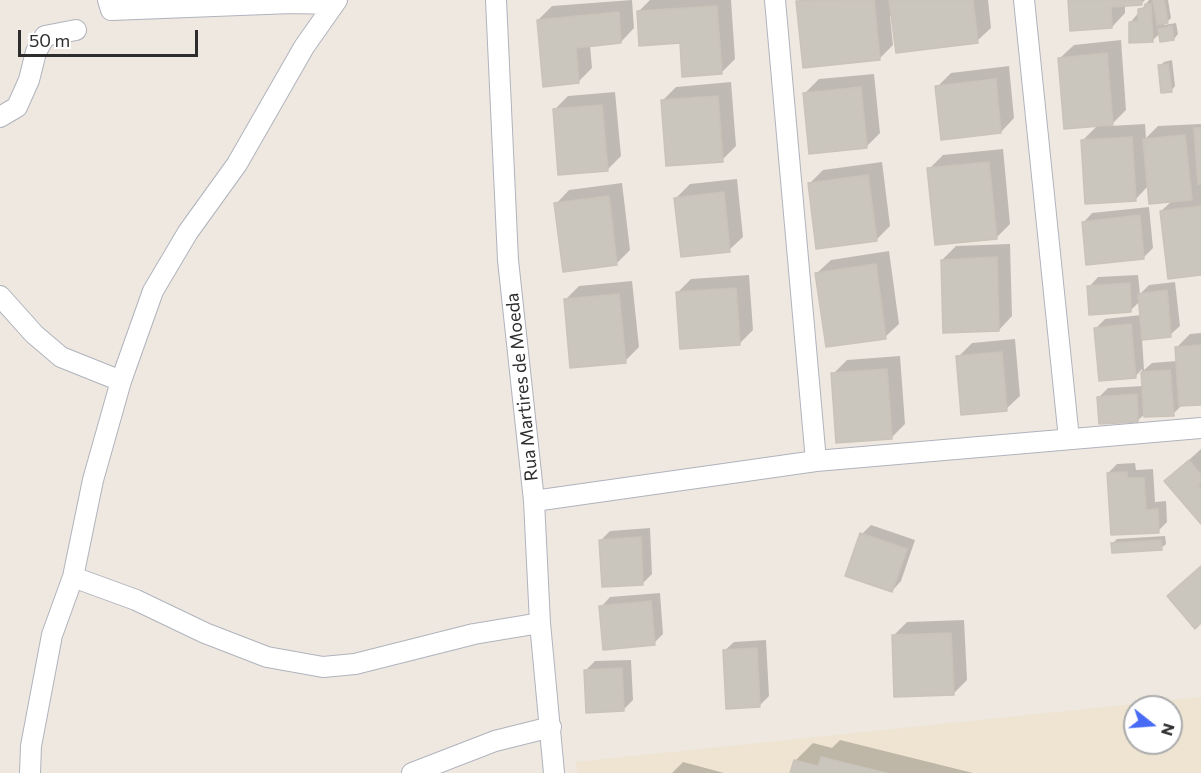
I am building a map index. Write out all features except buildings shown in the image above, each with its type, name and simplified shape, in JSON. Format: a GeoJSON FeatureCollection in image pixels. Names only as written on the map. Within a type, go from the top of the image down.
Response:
{"type":"FeatureCollection","features":[{"type":"Feature","properties":{"kind":"street"},"geometry":{"type":"LineString","coordinates":[[108,0],[111,10],[336,2]]}},
{"type":"Feature","properties":{"kind":"street","name":"Rua Martires de Moeda"},"geometry":{"type":"LineString","coordinates":[[495,0],[508,260],[534,501],[540,623],[554,773]]}},
{"type":"Feature","properties":{"kind":"street"},"geometry":{"type":"LineString","coordinates":[[775,0],[816,461]]}},
{"type":"Feature","properties":{"kind":"street"},"geometry":{"type":"LineString","coordinates":[[1024,0],[1069,439]]}},
{"type":"Feature","properties":{"kind":"street"},"geometry":{"type":"LineString","coordinates":[[30,773],[31,746],[52,635],[73,577],[93,480],[121,381],[153,291],[188,232],[237,164],[304,47],[336,2]]}},
{"type":"Feature","properties":{"kind":"street"},"geometry":{"type":"LineString","coordinates":[[0,117],[17,107],[29,80],[36,52],[45,36],[76,30]]}},
{"type":"Feature","properties":{"kind":"street"},"geometry":{"type":"LineString","coordinates":[[0,296],[34,334],[61,357],[121,381]]}},
{"type":"Feature","properties":{"kind":"street"},"geometry":{"type":"LineString","coordinates":[[534,501],[816,461],[1201,428]]}},
{"type":"Feature","properties":{"kind":"street"},"geometry":{"type":"LineString","coordinates":[[73,577],[136,600],[205,633],[267,657],[323,667],[355,664],[464,636],[540,623]]}},
{"type":"Feature","properties":{"kind":"street"},"geometry":{"type":"LineString","coordinates":[[412,773],[416,769],[454,759],[495,741],[550,727]]}},
{"type":"Feature","properties":{"kind":"shaded area"},"geometry":{"type":"Polygon","coordinates":[[[1201,697],[1201,773],[577,773],[576,762],[1123,705],[1123,755],[1183,755],[1183,699],[1201,697]]]}}]}
